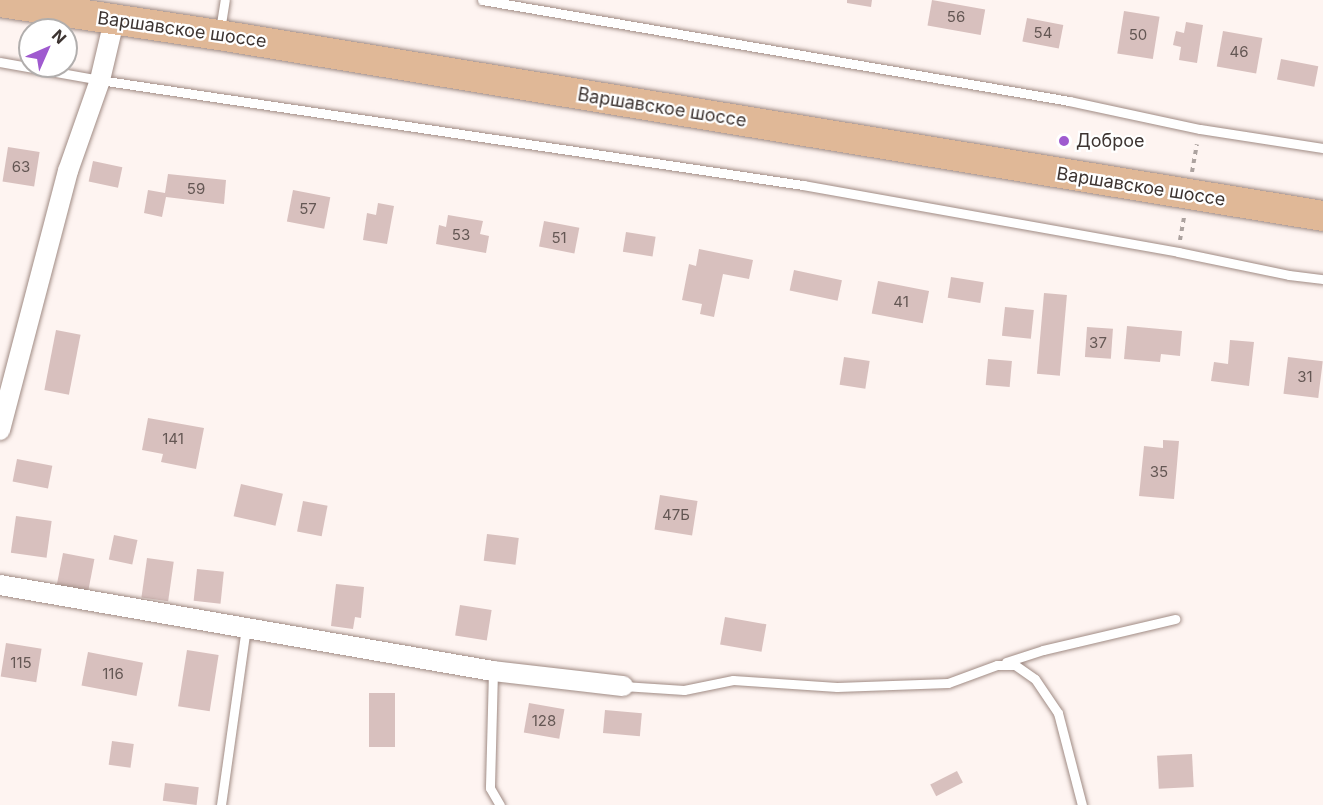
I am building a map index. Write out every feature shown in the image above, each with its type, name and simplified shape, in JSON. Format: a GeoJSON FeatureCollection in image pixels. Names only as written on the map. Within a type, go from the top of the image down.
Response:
{"type":"FeatureCollection","features":[{"type":"Feature","properties":{"kind":"main road","name":"Варшавское шоссе"},"geometry":{"type":"LineString","coordinates":[[0,2],[114,21],[219,35],[1323,216]]}},
{"type":"Feature","properties":{"kind":"street"},"geometry":{"type":"LineString","coordinates":[[0,430],[68,171],[100,80],[114,21]]}},
{"type":"Feature","properties":{"kind":"street"},"geometry":{"type":"LineString","coordinates":[[0,585],[492,671],[622,686]]}},
{"type":"Feature","properties":{"kind":"lane"},"geometry":{"type":"LineString","coordinates":[[219,35],[225,0]]}},
{"type":"Feature","properties":{"kind":"lane"},"geometry":{"type":"LineString","coordinates":[[482,0],[1069,101],[1200,129],[1323,148]]}},
{"type":"Feature","properties":{"kind":"lane"},"geometry":{"type":"LineString","coordinates":[[0,62],[100,80],[803,185],[1178,252],[1288,275],[1323,279]]}},
{"type":"Feature","properties":{"kind":"lane"},"geometry":{"type":"LineString","coordinates":[[622,686],[684,690],[733,680],[837,687],[948,683],[1043,650],[1175,619]]}},
{"type":"Feature","properties":{"kind":"lane"},"geometry":{"type":"LineString","coordinates":[[221,805],[246,628]]}},
{"type":"Feature","properties":{"kind":"lane"},"geometry":{"type":"LineString","coordinates":[[997,665],[1015,665],[1035,679],[1058,712],[1082,805]]}},
{"type":"Feature","properties":{"kind":"lane"},"geometry":{"type":"LineString","coordinates":[[492,671],[490,788],[500,805]]}},
{"type":"Feature","properties":{"kind":"building"},"geometry":{"type":"Polygon","coordinates":[[[847,0],[872,0],[871,7],[847,3],[847,0]]]}},
{"type":"Feature","properties":{"kind":"building"},"geometry":{"type":"Polygon","coordinates":[[[932,0],[985,9],[981,35],[927,26],[932,0]]]}},
{"type":"Feature","properties":{"kind":"building"},"geometry":{"type":"Polygon","coordinates":[[[1124,11],[1160,17],[1153,59],[1117,53],[1124,11]]]}},
{"type":"Feature","properties":{"kind":"building"},"geometry":{"type":"Polygon","coordinates":[[[1027,18],[1063,25],[1059,49],[1022,42],[1027,18]]]}},
{"type":"Feature","properties":{"kind":"building"},"geometry":{"type":"Polygon","coordinates":[[[1186,22],[1203,25],[1197,63],[1179,60],[1181,47],[1173,45],[1176,31],[1184,33],[1186,22]]]}},
{"type":"Feature","properties":{"kind":"building"},"geometry":{"type":"Polygon","coordinates":[[[1223,31],[1262,38],[1256,73],[1217,66],[1223,31]]]}},
{"type":"Feature","properties":{"kind":"building"},"geometry":{"type":"Polygon","coordinates":[[[1281,59],[1318,66],[1314,87],[1277,80],[1281,59]]]}},
{"type":"Feature","properties":{"kind":"building"},"geometry":{"type":"Polygon","coordinates":[[[8,147],[40,152],[34,187],[3,182],[8,147]]]}},
{"type":"Feature","properties":{"kind":"building"},"geometry":{"type":"Polygon","coordinates":[[[93,161],[122,167],[118,188],[89,182],[93,161]]]}},
{"type":"Feature","properties":{"kind":"building"},"geometry":{"type":"Polygon","coordinates":[[[168,174],[226,180],[224,204],[166,197],[162,217],[144,213],[148,190],[165,193],[168,174]]]}},
{"type":"Feature","properties":{"kind":"building"},"geometry":{"type":"Polygon","coordinates":[[[293,190],[330,197],[324,229],[287,221],[293,190]]]}},
{"type":"Feature","properties":{"kind":"building"},"geometry":{"type":"Polygon","coordinates":[[[378,203],[394,206],[387,244],[363,240],[367,213],[376,215],[378,203]]]}},
{"type":"Feature","properties":{"kind":"building"},"geometry":{"type":"Polygon","coordinates":[[[448,215],[483,221],[480,234],[489,236],[486,253],[436,244],[439,225],[446,227],[448,215]]]}},
{"type":"Feature","properties":{"kind":"building"},"geometry":{"type":"Polygon","coordinates":[[[544,221],[579,228],[574,253],[539,247],[544,221]]]}},
{"type":"Feature","properties":{"kind":"building"},"geometry":{"type":"Polygon","coordinates":[[[626,232],[656,237],[653,256],[623,252],[626,232]]]}},
{"type":"Feature","properties":{"kind":"building"},"geometry":{"type":"Polygon","coordinates":[[[699,249],[753,260],[749,279],[723,274],[714,317],[700,314],[702,304],[682,300],[689,264],[696,266],[699,249]]]}},
{"type":"Feature","properties":{"kind":"building"},"geometry":{"type":"Polygon","coordinates":[[[794,270],[842,280],[838,301],[790,291],[794,270]]]}},
{"type":"Feature","properties":{"kind":"building"},"geometry":{"type":"Polygon","coordinates":[[[951,277],[984,282],[980,303],[948,298],[951,277]]]}},
{"type":"Feature","properties":{"kind":"building"},"geometry":{"type":"Polygon","coordinates":[[[878,281],[929,291],[923,323],[872,313],[878,281]]]}},
{"type":"Feature","properties":{"kind":"building"},"geometry":{"type":"Polygon","coordinates":[[[1044,293],[1067,295],[1060,376],[1037,374],[1044,293]]]}},
{"type":"Feature","properties":{"kind":"building"},"geometry":{"type":"Polygon","coordinates":[[[1005,307],[1034,310],[1031,339],[1002,336],[1005,307]]]}},
{"type":"Feature","properties":{"kind":"building"},"geometry":{"type":"Polygon","coordinates":[[[1127,326],[1182,331],[1180,356],[1161,354],[1160,362],[1124,359],[1127,326]]]}},
{"type":"Feature","properties":{"kind":"building"},"geometry":{"type":"Polygon","coordinates":[[[1087,327],[1113,329],[1111,359],[1085,357],[1087,327]]]}},
{"type":"Feature","properties":{"kind":"building"},"geometry":{"type":"Polygon","coordinates":[[[56,330],[81,335],[69,395],[44,390],[56,330]]]}},
{"type":"Feature","properties":{"kind":"building"},"geometry":{"type":"Polygon","coordinates":[[[1230,340],[1254,342],[1249,386],[1211,381],[1214,362],[1228,364],[1230,340]]]}},
{"type":"Feature","properties":{"kind":"building"},"geometry":{"type":"Polygon","coordinates":[[[844,357],[870,361],[865,389],[840,385],[844,357]]]}},
{"type":"Feature","properties":{"kind":"building"},"geometry":{"type":"Polygon","coordinates":[[[1288,357],[1323,361],[1318,398],[1283,394],[1288,357]]]}},
{"type":"Feature","properties":{"kind":"building"},"geometry":{"type":"Polygon","coordinates":[[[988,359],[1012,361],[1010,387],[986,385],[988,359]]]}},
{"type":"Feature","properties":{"kind":"building"},"geometry":{"type":"Polygon","coordinates":[[[148,418],[204,428],[196,469],[161,462],[163,454],[142,450],[148,418]]]}},
{"type":"Feature","properties":{"kind":"building"},"geometry":{"type":"Polygon","coordinates":[[[1163,440],[1179,441],[1174,499],[1139,496],[1144,446],[1163,448],[1163,440]]]}},
{"type":"Feature","properties":{"kind":"building"},"geometry":{"type":"Polygon","coordinates":[[[17,459],[52,466],[48,488],[13,482],[17,459]]]}},
{"type":"Feature","properties":{"kind":"building"},"geometry":{"type":"Polygon","coordinates":[[[241,484],[283,494],[275,526],[234,516],[241,484]]]}},
{"type":"Feature","properties":{"kind":"building"},"geometry":{"type":"Polygon","coordinates":[[[660,495],[698,501],[692,536],[655,530],[660,495]]]}},
{"type":"Feature","properties":{"kind":"building"},"geometry":{"type":"Polygon","coordinates":[[[303,501],[328,506],[322,536],[297,531],[303,501]]]}},
{"type":"Feature","properties":{"kind":"building"},"geometry":{"type":"Polygon","coordinates":[[[16,516],[52,521],[47,558],[11,553],[16,516]]]}},
{"type":"Feature","properties":{"kind":"building"},"geometry":{"type":"Polygon","coordinates":[[[487,534],[519,538],[515,565],[484,561],[487,534]]]}},
{"type":"Feature","properties":{"kind":"building"},"geometry":{"type":"Polygon","coordinates":[[[114,535],[137,540],[132,564],[109,559],[114,535]]]}},
{"type":"Feature","properties":{"kind":"building"},"geometry":{"type":"Polygon","coordinates":[[[63,553],[94,559],[88,592],[57,586],[63,553]]]}},
{"type":"Feature","properties":{"kind":"building"},"geometry":{"type":"Polygon","coordinates":[[[147,558],[174,562],[168,601],[141,598],[147,558]]]}},
{"type":"Feature","properties":{"kind":"building"},"geometry":{"type":"Polygon","coordinates":[[[197,569],[224,572],[221,604],[194,601],[197,569]]]}},
{"type":"Feature","properties":{"kind":"building"},"geometry":{"type":"Polygon","coordinates":[[[336,584],[364,587],[361,618],[355,617],[353,629],[331,626],[336,584]]]}},
{"type":"Feature","properties":{"kind":"building"},"geometry":{"type":"Polygon","coordinates":[[[460,605],[492,610],[487,641],[455,636],[460,605]]]}},
{"type":"Feature","properties":{"kind":"building"},"geometry":{"type":"Polygon","coordinates":[[[725,617],[766,624],[761,652],[720,645],[725,617]]]}},
{"type":"Feature","properties":{"kind":"building"},"geometry":{"type":"Polygon","coordinates":[[[6,643],[42,649],[36,682],[1,677],[6,643]]]}},
{"type":"Feature","properties":{"kind":"building"},"geometry":{"type":"Polygon","coordinates":[[[187,650],[219,655],[210,711],[178,706],[187,650]]]}},
{"type":"Feature","properties":{"kind":"building"},"geometry":{"type":"Polygon","coordinates":[[[88,652],[143,663],[136,696],[82,685],[88,652]]]}},
{"type":"Feature","properties":{"kind":"building"},"geometry":{"type":"Polygon","coordinates":[[[369,693],[395,693],[395,747],[369,747],[369,693]]]}},
{"type":"Feature","properties":{"kind":"building"},"geometry":{"type":"Polygon","coordinates":[[[529,703],[564,709],[559,739],[524,733],[529,703]]]}},
{"type":"Feature","properties":{"kind":"building"},"geometry":{"type":"Polygon","coordinates":[[[605,710],[642,713],[640,736],[603,733],[605,710]]]}},
{"type":"Feature","properties":{"kind":"building"},"geometry":{"type":"Polygon","coordinates":[[[112,741],[134,744],[130,768],[109,765],[112,741]]]}},
{"type":"Feature","properties":{"kind":"building"},"geometry":{"type":"Polygon","coordinates":[[[1192,754],[1194,787],[1159,789],[1157,756],[1192,754]]]}},
{"type":"Feature","properties":{"kind":"building"},"geometry":{"type":"Polygon","coordinates":[[[957,771],[963,783],[936,796],[930,785],[957,771]]]}},
{"type":"Feature","properties":{"kind":"building"},"geometry":{"type":"Polygon","coordinates":[[[165,783],[199,787],[197,805],[163,801],[165,783]]]}},
{"type":"Feature","properties":{"kind":"place","name":"Доброе"},"geometry":{"type":"Point","coordinates":[1064,141]}}]}
